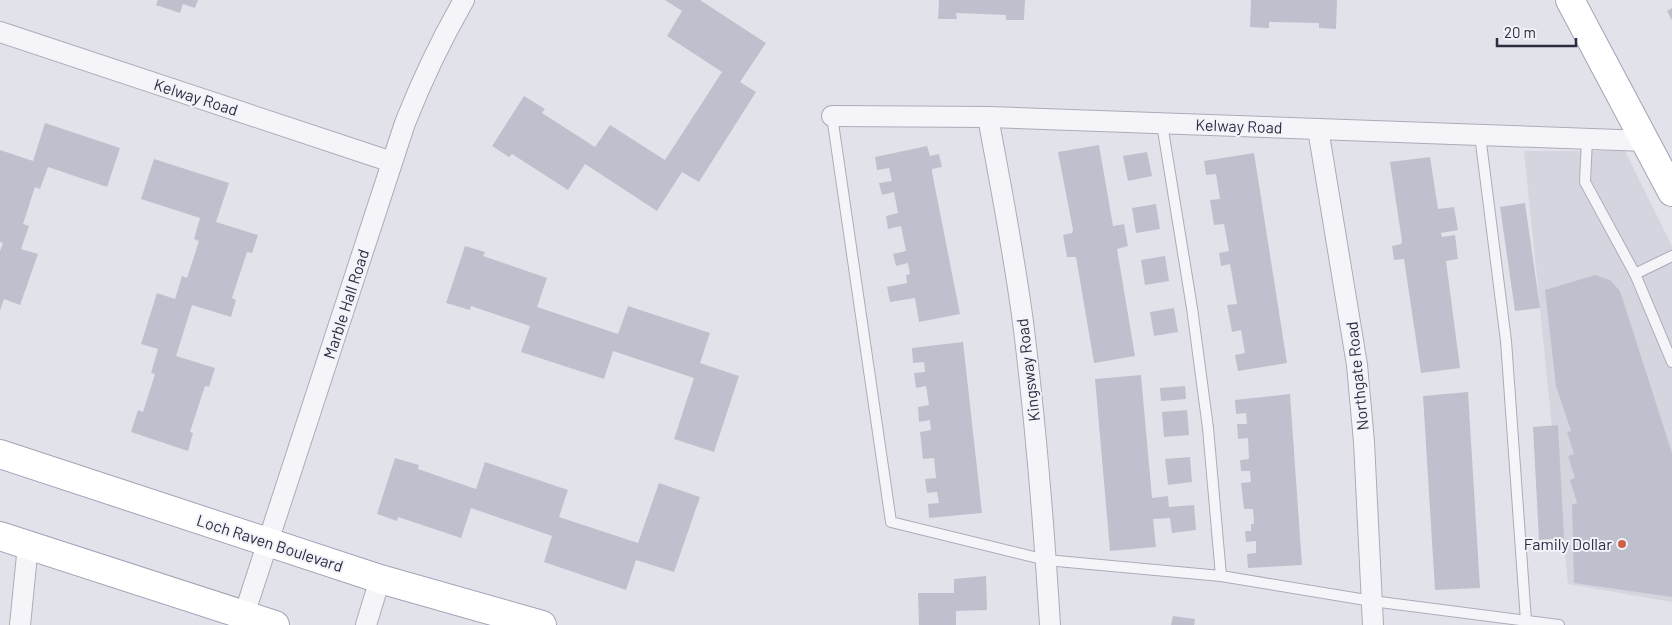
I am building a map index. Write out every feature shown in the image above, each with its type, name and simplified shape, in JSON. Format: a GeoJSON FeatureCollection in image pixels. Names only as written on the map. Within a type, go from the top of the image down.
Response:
{"type":"FeatureCollection","features":[{"type":"Feature","properties":{"kind":"main road"},"geometry":{"type":"LineString","coordinates":[[1570,0],[1672,192]]}},
{"type":"Feature","properties":{"kind":"main road","name":"Loch Raven Boulevard"},"geometry":{"type":"LineString","coordinates":[[0,454],[380,579],[542,625]]}},
{"type":"Feature","properties":{"kind":"main road"},"geometry":{"type":"LineString","coordinates":[[0,536],[275,625]]}},
{"type":"Feature","properties":{"kind":"street","name":"Marble Hall Road"},"geometry":{"type":"LineString","coordinates":[[244,615],[392,162],[420,86],[445,32],[464,0]]}},
{"type":"Feature","properties":{"kind":"street","name":"Kelway Road"},"geometry":{"type":"LineString","coordinates":[[0,32],[392,162]]}},
{"type":"Feature","properties":{"kind":"street","name":"Kelway Road"},"geometry":{"type":"LineString","coordinates":[[832,116],[988,117],[1646,141]]}},
{"type":"Feature","properties":{"kind":"street","name":"Kingsway Road"},"geometry":{"type":"LineString","coordinates":[[988,117],[1012,245],[1024,330],[1046,560],[1050,625]]}},
{"type":"Feature","properties":{"kind":"street","name":"Northgate Road"},"geometry":{"type":"LineString","coordinates":[[1318,129],[1357,365],[1373,625]]}},
{"type":"Feature","properties":{"kind":"street"},"geometry":{"type":"LineString","coordinates":[[20,625],[28,545]]}},
{"type":"Feature","properties":{"kind":"street"},"geometry":{"type":"LineString","coordinates":[[366,625],[380,579]]}},
{"type":"Feature","properties":{"kind":"lane"},"geometry":{"type":"LineString","coordinates":[[832,116],[892,522],[1046,560],[1221,576],[1372,601],[1559,625]]}},
{"type":"Feature","properties":{"kind":"lane"},"geometry":{"type":"LineString","coordinates":[[1162,124],[1208,428],[1221,576]]}},
{"type":"Feature","properties":{"kind":"lane"},"geometry":{"type":"LineString","coordinates":[[1480,135],[1506,340],[1526,621]]}},
{"type":"Feature","properties":{"kind":"lane"},"geometry":{"type":"LineString","coordinates":[[1587,139],[1585,182],[1635,274],[1672,362]]}},
{"type":"Feature","properties":{"kind":"lane"},"geometry":{"type":"LineString","coordinates":[[1635,274],[1672,256]]}},
{"type":"Feature","properties":{"kind":"shaded area"},"geometry":{"type":"Polygon","coordinates":[[[1524,151],[1625,151],[1672,246],[1672,602],[1568,584],[1524,151]]]}},
{"type":"Feature","properties":{"kind":"building"},"geometry":{"type":"Polygon","coordinates":[[[158,0],[198,0],[195,8],[183,4],[180,13],[156,5],[158,0]]]}},
{"type":"Feature","properties":{"kind":"building"},"geometry":{"type":"Polygon","coordinates":[[[665,0],[700,0],[766,43],[740,82],[756,92],[699,182],[682,172],[657,211],[585,164],[568,190],[512,154],[509,157],[492,146],[524,96],[545,109],[542,113],[595,147],[610,125],[665,160],[722,72],[667,36],[682,11],[665,0]]]}},
{"type":"Feature","properties":{"kind":"building"},"geometry":{"type":"Polygon","coordinates":[[[939,0],[1025,0],[1024,20],[1006,20],[1006,15],[956,13],[957,19],[938,19],[939,0]]]}},
{"type":"Feature","properties":{"kind":"building"},"geometry":{"type":"Polygon","coordinates":[[[1251,0],[1337,0],[1336,29],[1319,28],[1319,23],[1269,22],[1269,28],[1250,27],[1251,0]]]}},
{"type":"Feature","properties":{"kind":"building"},"geometry":{"type":"Polygon","coordinates":[[[1672,8],[1672,20],[1667,11],[1672,8]]]}},
{"type":"Feature","properties":{"kind":"building"},"geometry":{"type":"Polygon","coordinates":[[[45,123],[120,148],[107,187],[48,167],[40,189],[35,187],[23,224],[29,226],[21,249],[38,254],[20,305],[4,299],[0,311],[0,251],[3,243],[0,242],[0,150],[33,161],[45,123]]]}},
{"type":"Feature","properties":{"kind":"building"},"geometry":{"type":"Polygon","coordinates":[[[1099,145],[1113,226],[1124,224],[1128,246],[1117,249],[1135,356],[1094,363],[1076,257],[1067,257],[1063,235],[1072,233],[1073,230],[1058,152],[1099,145]]]}},
{"type":"Feature","properties":{"kind":"building"},"geometry":{"type":"Polygon","coordinates":[[[927,146],[930,156],[939,154],[942,167],[932,169],[932,172],[960,314],[919,322],[915,298],[890,302],[887,287],[907,283],[906,275],[910,274],[908,263],[896,266],[893,254],[906,251],[901,226],[888,229],[886,216],[898,213],[894,192],[882,195],[879,183],[892,181],[889,168],[877,170],[875,157],[927,146]]]}},
{"type":"Feature","properties":{"kind":"building"},"geometry":{"type":"Polygon","coordinates":[[[1147,152],[1152,176],[1128,181],[1123,156],[1147,152]]]}},
{"type":"Feature","properties":{"kind":"building"},"geometry":{"type":"Polygon","coordinates":[[[1254,153],[1287,363],[1238,371],[1235,355],[1245,353],[1241,330],[1232,332],[1227,305],[1237,304],[1230,264],[1221,266],[1219,253],[1229,251],[1224,224],[1214,225],[1210,200],[1220,199],[1216,174],[1206,175],[1204,161],[1254,153]]]}},
{"type":"Feature","properties":{"kind":"building"},"geometry":{"type":"Polygon","coordinates":[[[1430,157],[1438,209],[1454,207],[1458,230],[1441,233],[1442,237],[1455,235],[1458,259],[1446,261],[1460,368],[1421,373],[1404,259],[1394,260],[1392,246],[1401,244],[1402,241],[1390,162],[1430,157]]]}},
{"type":"Feature","properties":{"kind":"building"},"geometry":{"type":"Polygon","coordinates":[[[154,159],[229,183],[216,222],[258,235],[252,253],[247,252],[232,298],[236,300],[231,317],[192,305],[176,356],[215,368],[209,387],[205,386],[190,432],[193,433],[188,451],[131,432],[138,410],[143,412],[155,374],[151,373],[158,349],[141,344],[157,293],[175,299],[182,276],[187,278],[199,241],[194,239],[200,218],[141,199],[154,159]]]}},
{"type":"Feature","properties":{"kind":"building"},"geometry":{"type":"Polygon","coordinates":[[[1525,203],[1540,308],[1515,311],[1500,207],[1525,203]]]}},
{"type":"Feature","properties":{"kind":"building"},"geometry":{"type":"Polygon","coordinates":[[[1156,204],[1160,229],[1136,233],[1132,208],[1156,204]]]}},
{"type":"Feature","properties":{"kind":"building"},"geometry":{"type":"Polygon","coordinates":[[[465,246],[485,252],[483,256],[547,278],[537,307],[618,334],[628,306],[710,333],[700,363],[739,376],[714,452],[674,439],[694,378],[613,351],[604,379],[521,352],[530,326],[471,306],[470,310],[446,303],[465,246]]]}},
{"type":"Feature","properties":{"kind":"building"},"geometry":{"type":"Polygon","coordinates":[[[1165,256],[1169,281],[1145,285],[1141,260],[1165,256]]]}},
{"type":"Feature","properties":{"kind":"building"},"geometry":{"type":"Polygon","coordinates":[[[1595,275],[1610,280],[1620,291],[1672,453],[1672,597],[1574,583],[1572,505],[1577,503],[1570,480],[1575,478],[1568,456],[1574,454],[1567,432],[1571,431],[1556,386],[1545,290],[1595,275]]]}},
{"type":"Feature","properties":{"kind":"building"},"geometry":{"type":"Polygon","coordinates":[[[1174,308],[1178,332],[1154,336],[1150,312],[1174,308]]]}},
{"type":"Feature","properties":{"kind":"building"},"geometry":{"type":"Polygon","coordinates":[[[963,342],[982,513],[929,518],[928,504],[939,503],[937,492],[927,493],[925,479],[936,478],[934,458],[923,459],[920,432],[931,430],[930,420],[919,422],[918,407],[929,405],[926,386],[916,388],[914,373],[925,372],[924,362],[913,363],[912,348],[963,342]]]}},
{"type":"Feature","properties":{"kind":"building"},"geometry":{"type":"Polygon","coordinates":[[[1141,375],[1152,498],[1168,496],[1169,507],[1194,505],[1196,530],[1172,533],[1170,518],[1153,519],[1156,547],[1110,551],[1095,379],[1141,375]]]}},
{"type":"Feature","properties":{"kind":"building"},"geometry":{"type":"Polygon","coordinates":[[[1185,386],[1186,399],[1161,401],[1160,388],[1185,386]]]}},
{"type":"Feature","properties":{"kind":"building"},"geometry":{"type":"Polygon","coordinates":[[[1468,392],[1480,588],[1435,590],[1423,396],[1468,392]]]}},
{"type":"Feature","properties":{"kind":"building"},"geometry":{"type":"Polygon","coordinates":[[[1290,394],[1302,565],[1248,568],[1247,554],[1256,553],[1256,541],[1246,542],[1245,531],[1251,531],[1251,524],[1254,524],[1253,509],[1244,509],[1241,483],[1251,482],[1250,471],[1241,471],[1240,460],[1249,459],[1248,438],[1238,439],[1237,424],[1247,424],[1246,413],[1236,414],[1235,400],[1290,394]]]}},
{"type":"Feature","properties":{"kind":"building"},"geometry":{"type":"Polygon","coordinates":[[[1187,410],[1189,435],[1164,437],[1162,412],[1187,410]]]}},
{"type":"Feature","properties":{"kind":"building"},"geometry":{"type":"Polygon","coordinates":[[[1558,425],[1564,538],[1539,540],[1533,427],[1558,425]]]}},
{"type":"Feature","properties":{"kind":"building"},"geometry":{"type":"Polygon","coordinates":[[[1190,457],[1192,482],[1168,485],[1165,459],[1190,457]]]}},
{"type":"Feature","properties":{"kind":"building"},"geometry":{"type":"Polygon","coordinates":[[[395,458],[419,465],[418,469],[476,489],[485,462],[568,490],[559,517],[638,543],[659,483],[700,497],[674,572],[636,560],[626,590],[544,562],[552,536],[471,508],[461,538],[398,517],[397,521],[377,514],[395,458]]]}},
{"type":"Feature","properties":{"kind":"building"},"geometry":{"type":"Polygon","coordinates":[[[986,576],[987,610],[956,611],[956,625],[919,625],[918,593],[954,593],[954,579],[986,576]]]}},
{"type":"Feature","properties":{"kind":"building"},"geometry":{"type":"Polygon","coordinates":[[[1173,616],[1195,619],[1194,625],[1171,625],[1173,616]]]}},
{"type":"Feature","properties":{"kind":"place","name":"Family Dollar"},"geometry":{"type":"Point","coordinates":[1622,544]}}]}
